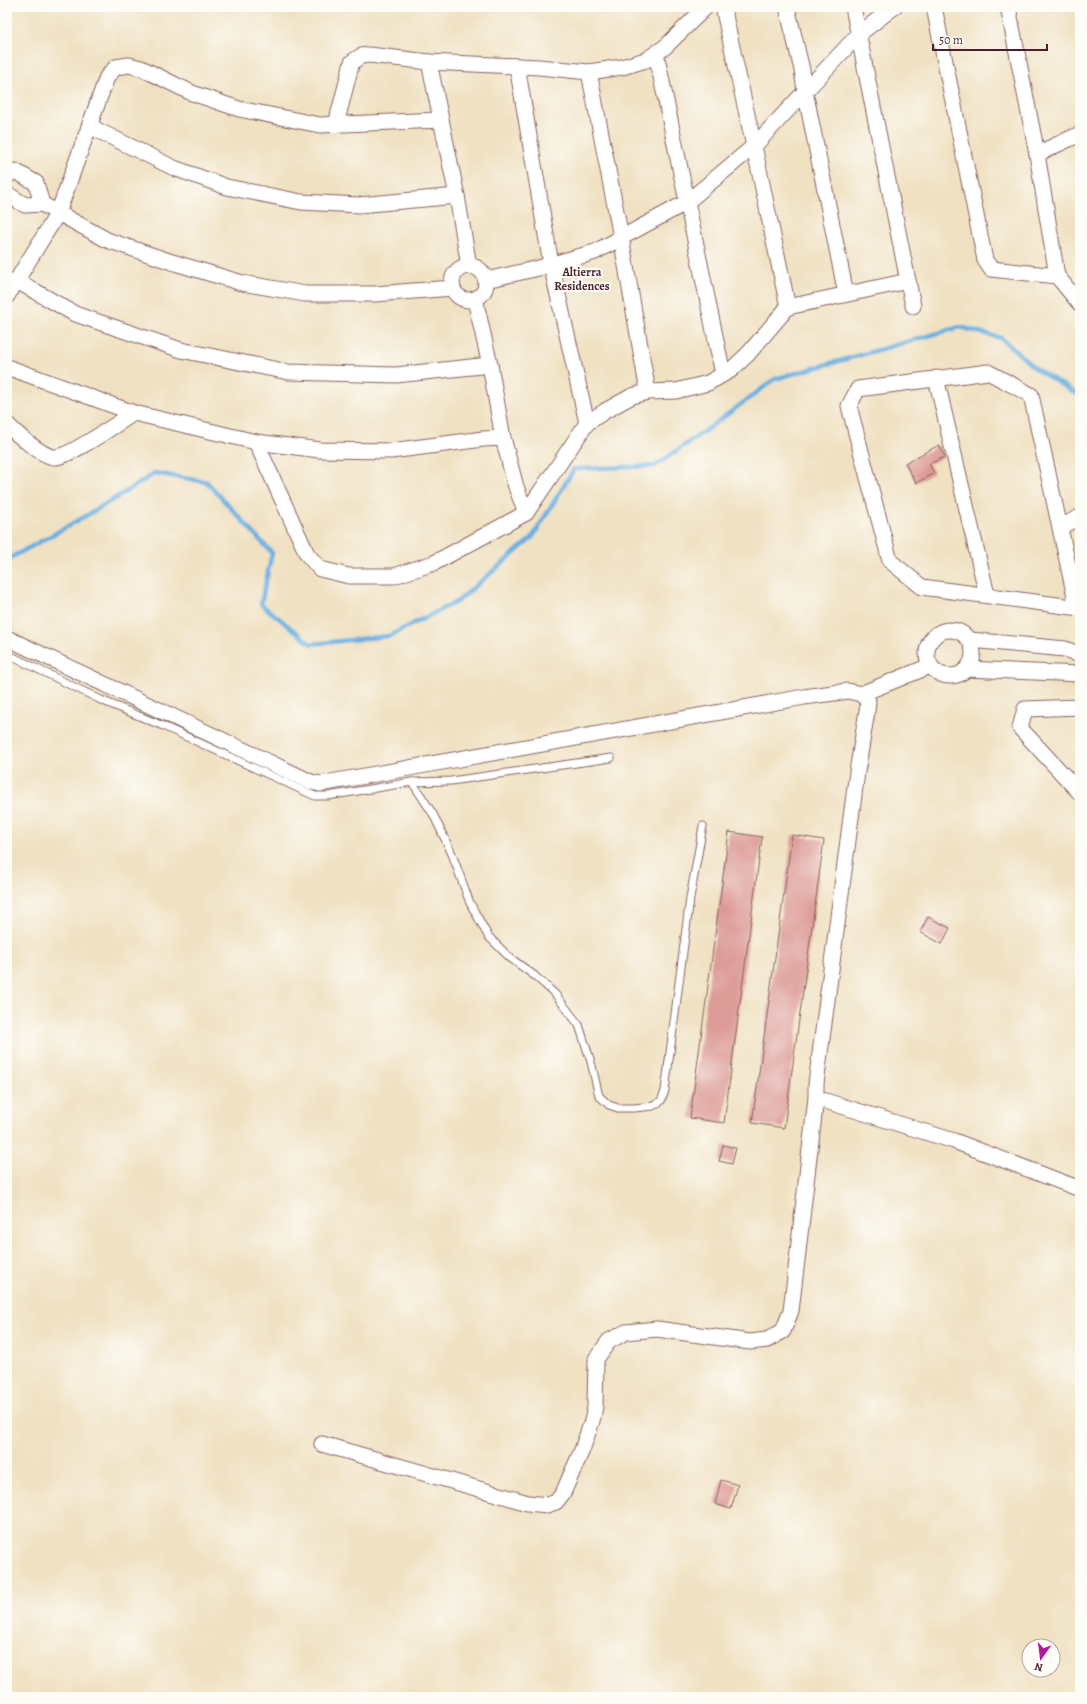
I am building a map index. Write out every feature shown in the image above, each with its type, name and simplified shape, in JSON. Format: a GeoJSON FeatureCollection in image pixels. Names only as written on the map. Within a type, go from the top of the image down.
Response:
{"type":"FeatureCollection","features":[{"type":"Feature","properties":{"kind":"street"},"geometry":{"type":"LineString","coordinates":[[336,124],[352,62],[361,56],[369,55],[429,62],[517,66],[589,72],[622,67],[646,60],[665,47],[706,7]]}},
{"type":"Feature","properties":{"kind":"street"},"geometry":{"type":"LineString","coordinates":[[723,7],[788,307]]}},
{"type":"Feature","properties":{"kind":"street"},"geometry":{"type":"LineString","coordinates":[[787,7],[802,70],[846,294]]}},
{"type":"Feature","properties":{"kind":"street"},"geometry":{"type":"LineString","coordinates":[[853,7],[913,306]]}},
{"type":"Feature","properties":{"kind":"street"},"geometry":{"type":"LineString","coordinates":[[486,280],[594,252],[687,202],[754,146],[859,34],[894,7]]}},
{"type":"Feature","properties":{"kind":"street"},"geometry":{"type":"LineString","coordinates":[[934,7],[986,260],[991,269],[1057,276]]}},
{"type":"Feature","properties":{"kind":"street"},"geometry":{"type":"LineString","coordinates":[[1008,7],[1037,154],[1057,276],[1080,304]]}},
{"type":"Feature","properties":{"kind":"street"},"geometry":{"type":"LineString","coordinates":[[656,53],[723,374]]}},
{"type":"Feature","properties":{"kind":"street"},"geometry":{"type":"LineString","coordinates":[[429,62],[457,196],[469,266]]}},
{"type":"Feature","properties":{"kind":"street"},"geometry":{"type":"LineString","coordinates":[[7,296],[58,213],[106,77],[116,67],[129,65],[141,68],[192,93],[239,109],[320,125],[441,120]]}},
{"type":"Feature","properties":{"kind":"street"},"geometry":{"type":"LineString","coordinates":[[517,66],[551,264],[586,423]]}},
{"type":"Feature","properties":{"kind":"street"},"geometry":{"type":"LineString","coordinates":[[589,72],[621,237],[648,392]]}},
{"type":"Feature","properties":{"kind":"street"},"geometry":{"type":"LineString","coordinates":[[88,126],[174,168],[227,187],[300,202],[359,205],[457,196]]}},
{"type":"Feature","properties":{"kind":"street"},"geometry":{"type":"LineString","coordinates":[[1037,154],[1080,134]]}},
{"type":"Feature","properties":{"kind":"street"},"geometry":{"type":"LineString","coordinates":[[7,176],[15,171],[36,183],[42,204]]}},
{"type":"Feature","properties":{"kind":"street"},"geometry":{"type":"LineString","coordinates":[[7,194],[25,205],[42,204],[107,240],[172,262],[242,283],[305,294],[375,294],[453,288]]}},
{"type":"Feature","properties":{"kind":"street"},"geometry":{"type":"LineString","coordinates":[[469,266],[480,270],[486,280],[483,293],[475,299],[464,299],[459,297],[453,288],[452,282],[455,273],[464,267],[469,266]]}},
{"type":"Feature","properties":{"kind":"street"},"geometry":{"type":"LineString","coordinates":[[17,281],[75,314],[181,350],[288,372],[396,375],[490,365]]}},
{"type":"Feature","properties":{"kind":"street"},"geometry":{"type":"LineString","coordinates":[[256,442],[307,554],[320,569],[349,576],[394,576],[434,563],[526,513],[586,423],[632,396],[648,392],[676,391],[708,383],[731,370],[748,354],[788,307],[908,281]]}},
{"type":"Feature","properties":{"kind":"street"},"geometry":{"type":"LineString","coordinates":[[475,299],[490,365],[503,438],[516,487],[526,513]]}},
{"type":"Feature","properties":{"kind":"street"},"geometry":{"type":"LineString","coordinates":[[7,367],[134,413],[256,442],[320,450],[391,451],[483,439],[503,438]]}},
{"type":"Feature","properties":{"kind":"street"},"geometry":{"type":"LineString","coordinates":[[988,372],[1031,395],[1060,527],[1078,607],[922,587],[890,561],[849,406],[858,389],[988,372]]}},
{"type":"Feature","properties":{"kind":"street"},"geometry":{"type":"LineString","coordinates":[[936,378],[987,595]]}},
{"type":"Feature","properties":{"kind":"street"},"geometry":{"type":"LineString","coordinates":[[7,424],[13,431],[46,454],[54,457],[61,456],[75,449],[134,413]]}},
{"type":"Feature","properties":{"kind":"street"},"geometry":{"type":"LineString","coordinates":[[1060,527],[1080,517]]}},
{"type":"Feature","properties":{"kind":"street"},"geometry":{"type":"LineString","coordinates":[[952,629],[962,633],[970,640],[974,650],[973,660],[968,669],[959,675],[948,677],[938,674],[930,666],[926,657],[927,646],[932,637],[941,631],[952,629]]}},
{"type":"Feature","properties":{"kind":"street"},"geometry":{"type":"LineString","coordinates":[[7,638],[311,782],[320,784],[804,697],[848,691],[861,694],[868,701],[857,772],[816,1084],[816,1098],[791,1311],[783,1331],[767,1340],[750,1342],[657,1329],[626,1332],[609,1341],[596,1359],[592,1421],[582,1450],[563,1493],[556,1502],[547,1505],[528,1503],[322,1444]]}},
{"type":"Feature","properties":{"kind":"street"},"geometry":{"type":"LineString","coordinates":[[970,640],[1065,649],[1080,655]]}},
{"type":"Feature","properties":{"kind":"street"},"geometry":{"type":"LineString","coordinates":[[861,694],[930,666]]}},
{"type":"Feature","properties":{"kind":"street"},"geometry":{"type":"LineString","coordinates":[[968,669],[1080,674]]}},
{"type":"Feature","properties":{"kind":"street"},"geometry":{"type":"LineString","coordinates":[[1080,707],[1025,709],[1020,728],[1080,793]]}},
{"type":"Feature","properties":{"kind":"street"},"geometry":{"type":"LineString","coordinates":[[816,1098],[954,1141],[1080,1189]]}},
{"type":"Feature","properties":{"kind":"lane"},"geometry":{"type":"LineString","coordinates":[[7,654],[101,700],[163,726],[315,796],[328,796],[412,782],[451,781],[611,758]]}},
{"type":"Feature","properties":{"kind":"lane"},"geometry":{"type":"LineString","coordinates":[[412,782],[433,814],[452,854],[470,903],[488,936],[509,957],[535,976],[555,994],[579,1025],[591,1062],[599,1096],[609,1105],[618,1108],[653,1106],[661,1101],[664,1091],[690,898],[703,826]]}},
{"type":"Feature","properties":{"kind":"building"},"geometry":{"type":"Polygon","coordinates":[[[939,445],[945,457],[929,464],[934,473],[916,483],[905,463],[939,445]]]}},
{"type":"Feature","properties":{"kind":"building"},"geometry":{"type":"Polygon","coordinates":[[[729,832],[762,837],[724,1123],[690,1118],[729,832]]]}},
{"type":"Feature","properties":{"kind":"building"},"geometry":{"type":"Polygon","coordinates":[[[792,835],[824,840],[784,1128],[752,1123],[792,835]]]}},
{"type":"Feature","properties":{"kind":"building"},"geometry":{"type":"Polygon","coordinates":[[[928,917],[950,928],[942,944],[920,932],[928,917]]]}},
{"type":"Feature","properties":{"kind":"building"},"geometry":{"type":"Polygon","coordinates":[[[723,1145],[736,1148],[732,1164],[719,1161],[723,1145]]]}},
{"type":"Feature","properties":{"kind":"building"},"geometry":{"type":"Polygon","coordinates":[[[721,1480],[738,1485],[731,1509],[715,1504],[721,1480]]]}},
{"type":"Feature","properties":{"kind":"waterway"},"geometry":{"type":"LineString","coordinates":[[7,557],[10,558],[65,528],[155,473],[207,482],[272,553],[261,604],[311,644],[389,636],[458,601],[532,538],[574,469],[655,466],[775,379],[960,327],[1001,338],[1036,369],[1077,394],[1080,393]]}},
{"type":"Feature","properties":{"kind":"district","name":"Altierra Residences"},"geometry":{"type":"Point","coordinates":[582,279]}}]}
